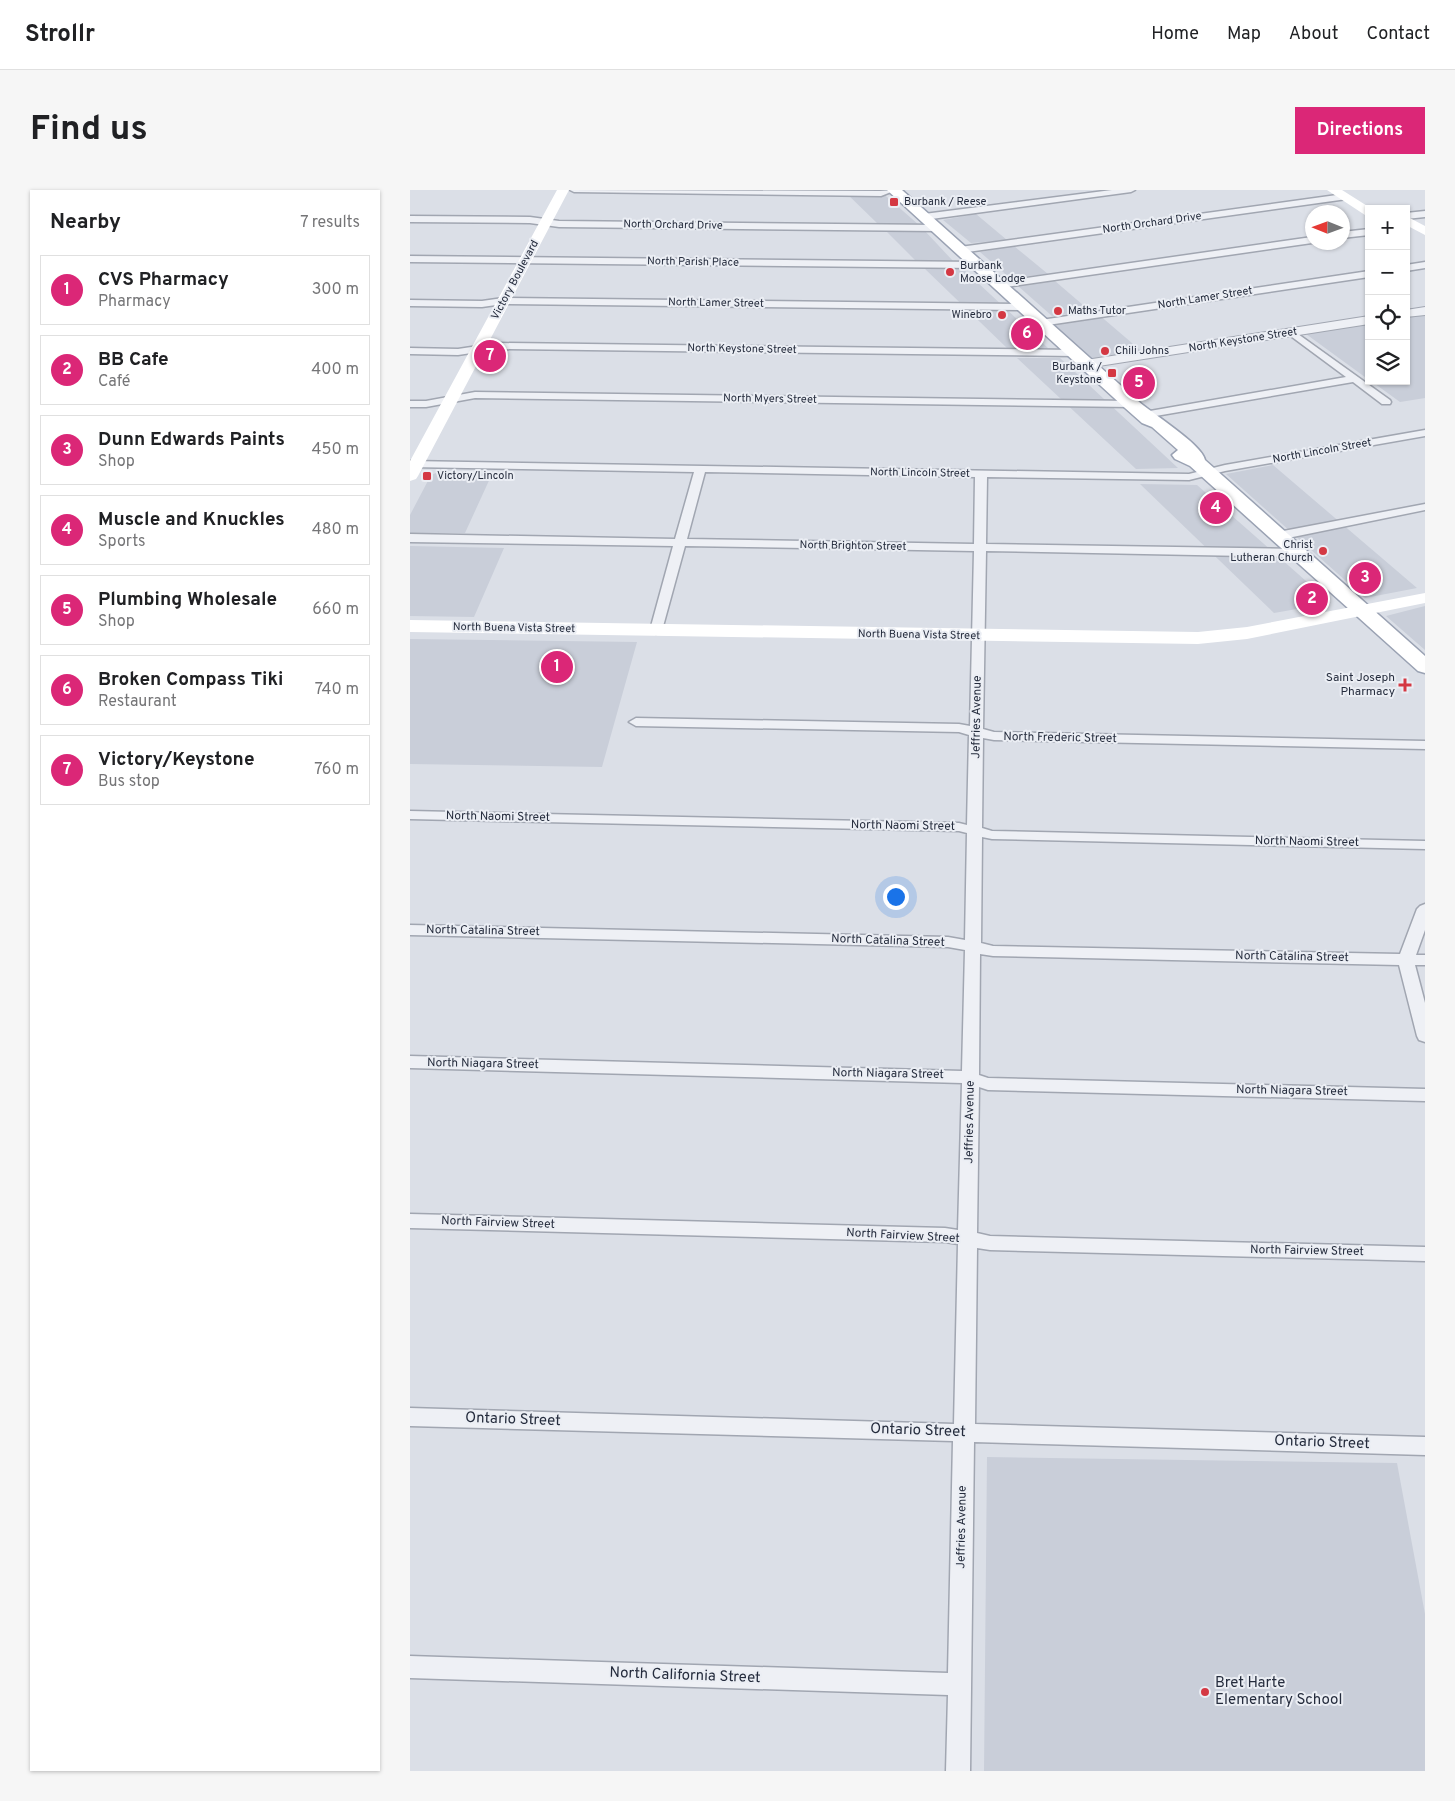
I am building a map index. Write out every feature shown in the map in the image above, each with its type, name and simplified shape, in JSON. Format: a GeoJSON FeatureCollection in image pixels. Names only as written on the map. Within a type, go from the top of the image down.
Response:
{"type":"FeatureCollection","features":[{"type":"Feature","properties":{"kind":"main road","name":"Victory Boulevard"},"geometry":{"type":"LineString","coordinates":[[412,468],[562,190]]}},
{"type":"Feature","properties":{"kind":"main road"},"geometry":{"type":"LineString","coordinates":[[893,190],[1141,413],[1148,425],[1185,458],[1201,467],[1425,668]]}},
{"type":"Feature","properties":{"kind":"main road"},"geometry":{"type":"LineString","coordinates":[[1332,190],[1365,210]]}},
{"type":"Feature","properties":{"kind":"main road"},"geometry":{"type":"LineString","coordinates":[[1356,190],[1380,204]]}},
{"type":"Feature","properties":{"kind":"main road"},"geometry":{"type":"LineString","coordinates":[[1410,221],[1425,231]]}},
{"type":"Feature","properties":{"kind":"main road","name":"North Buena Vista Street"},"geometry":{"type":"LineString","coordinates":[[410,626],[1168,639],[1216,637],[1284,626],[1425,598]]}},
{"type":"Feature","properties":{"kind":"street"},"geometry":{"type":"LineString","coordinates":[[574,190],[881,194],[893,190]]}},
{"type":"Feature","properties":{"kind":"street"},"geometry":{"type":"LineString","coordinates":[[924,217],[1131,190]]}},
{"type":"Feature","properties":{"kind":"street","name":"North Orchard Drive"},"geometry":{"type":"LineString","coordinates":[[960,250],[1344,197]]}},
{"type":"Feature","properties":{"kind":"street"},"geometry":{"type":"LineString","coordinates":[[1410,217],[1425,214]]}},
{"type":"Feature","properties":{"kind":"street","name":"North Orchard Drive"},"geometry":{"type":"LineString","coordinates":[[410,219],[545,222],[559,224],[936,228]]}},
{"type":"Feature","properties":{"kind":"street"},"geometry":{"type":"LineString","coordinates":[[1350,235],[1365,233]]}},
{"type":"Feature","properties":{"kind":"street"},"geometry":{"type":"LineString","coordinates":[[998,285],[1305,241]]}},
{"type":"Feature","properties":{"kind":"street","name":"North Parish Place"},"geometry":{"type":"LineString","coordinates":[[410,259],[976,265]]}},
{"type":"Feature","properties":{"kind":"street"},"geometry":{"type":"LineString","coordinates":[[1410,267],[1425,265]]}},
{"type":"Feature","properties":{"kind":"street","name":"North Lamer Street"},"geometry":{"type":"LineString","coordinates":[[1041,323],[1365,275]]}},
{"type":"Feature","properties":{"kind":"street","name":"North Lamer Street"},"geometry":{"type":"LineString","coordinates":[[410,303],[482,304],[503,300],[1023,307]]}},
{"type":"Feature","properties":{"kind":"street"},"geometry":{"type":"LineString","coordinates":[[1410,313],[1425,311]]}},
{"type":"Feature","properties":{"kind":"street","name":"North Keystone Street"},"geometry":{"type":"LineString","coordinates":[[410,351],[458,352],[498,346],[1081,359],[1365,321]]}},
{"type":"Feature","properties":{"kind":"street"},"geometry":{"type":"LineString","coordinates":[[1291,332],[1386,402]]}},
{"type":"Feature","properties":{"kind":"street","name":"North Myers Street"},"geometry":{"type":"LineString","coordinates":[[410,404],[426,404],[475,394],[1141,413],[1355,379]]}},
{"type":"Feature","properties":{"kind":"street","name":"North Lincoln Street"},"geometry":{"type":"LineString","coordinates":[[412,468],[981,473],[1189,477],[1201,467],[1425,433]]}},
{"type":"Feature","properties":{"kind":"street"},"geometry":{"type":"LineString","coordinates":[[656,630],[700,470]]}},
{"type":"Feature","properties":{"kind":"street","name":"Jeffries Avenue"},"geometry":{"type":"LineString","coordinates":[[958,1771],[981,473]]}},
{"type":"Feature","properties":{"kind":"street"},"geometry":{"type":"LineString","coordinates":[[1278,536],[1425,507]]}},
{"type":"Feature","properties":{"kind":"street","name":"North Brighton Street"},"geometry":{"type":"LineString","coordinates":[[410,538],[1296,553]]}},
{"type":"Feature","properties":{"kind":"street","name":"North Frederic Street"},"geometry":{"type":"LineString","coordinates":[[636,722],[959,728],[994,736],[1425,745]]}},
{"type":"Feature","properties":{"kind":"street","name":"North Naomi Street"},"geometry":{"type":"LineString","coordinates":[[410,815],[959,827],[992,835],[1425,844]]}},
{"type":"Feature","properties":{"kind":"street"},"geometry":{"type":"LineString","coordinates":[[1425,909],[1406,960],[1425,1036]]}},
{"type":"Feature","properties":{"kind":"street","name":"North Catalina Street"},"geometry":{"type":"LineString","coordinates":[[410,930],[948,942],[993,951],[1425,960]]}},
{"type":"Feature","properties":{"kind":"street","name":"North Niagara Street"},"geometry":{"type":"LineString","coordinates":[[410,1062],[959,1076],[988,1084],[1425,1095]]}},
{"type":"Feature","properties":{"kind":"street","name":"North Fairview Street"},"geometry":{"type":"LineString","coordinates":[[410,1221],[945,1235],[990,1243],[1425,1254]]}},
{"type":"Feature","properties":{"kind":"street","name":"Ontario Street"},"geometry":{"type":"LineString","coordinates":[[410,1417],[1425,1446]]}},
{"type":"Feature","properties":{"kind":"street","name":"North California Street"},"geometry":{"type":"LineString","coordinates":[[410,1667],[960,1684]]}},
{"type":"Feature","properties":{"kind":"shaded area"},"geometry":{"type":"Polygon","coordinates":[[[843,190],[879,190],[919,225],[879,225],[843,190]]]}},
{"type":"Feature","properties":{"kind":"shaded area"},"geometry":{"type":"Polygon","coordinates":[[[976,214],[1007,240],[971,243],[943,220],[976,214]]]}},
{"type":"Feature","properties":{"kind":"shaded area"},"geometry":{"type":"Polygon","coordinates":[[[884,229],[924,230],[953,261],[916,261],[884,229]]]}},
{"type":"Feature","properties":{"kind":"shaded area"},"geometry":{"type":"Polygon","coordinates":[[[1014,246],[1048,274],[1010,278],[980,252],[1014,246]]]}},
{"type":"Feature","properties":{"kind":"shaded area"},"geometry":{"type":"Polygon","coordinates":[[[924,268],[963,269],[1048,348],[1008,349],[924,268]]]}},
{"type":"Feature","properties":{"kind":"shaded area"},"geometry":{"type":"Polygon","coordinates":[[[1055,281],[1090,311],[1052,316],[1018,286],[1055,281]]]}},
{"type":"Feature","properties":{"kind":"shaded area"},"geometry":{"type":"Polygon","coordinates":[[[1098,314],[1146,355],[1089,363],[1043,323],[1098,314]]]}},
{"type":"Feature","properties":{"kind":"shaded area"},"geometry":{"type":"Polygon","coordinates":[[[1425,315],[1425,398],[1400,402],[1377,385],[1410,385],[1410,317],[1425,315]]]}},
{"type":"Feature","properties":{"kind":"shaded area"},"geometry":{"type":"Polygon","coordinates":[[[1365,325],[1365,377],[1306,334],[1365,325]]]}},
{"type":"Feature","properties":{"kind":"shaded area"},"geometry":{"type":"Polygon","coordinates":[[[1017,358],[1060,358],[1178,468],[1136,469],[1017,358]]]}},
{"type":"Feature","properties":{"kind":"shaded area"},"geometry":{"type":"Polygon","coordinates":[[[1273,465],[1417,588],[1365,598],[1226,474],[1273,465]]]}},
{"type":"Feature","properties":{"kind":"shaded area"},"geometry":{"type":"Polygon","coordinates":[[[436,473],[492,474],[465,533],[410,533],[410,515],[431,475],[436,473]]]}},
{"type":"Feature","properties":{"kind":"shaded area"},"geometry":{"type":"Polygon","coordinates":[[[1140,484],[1197,485],[1331,603],[1274,613],[1140,484]]]}},
{"type":"Feature","properties":{"kind":"shaded area"},"geometry":{"type":"Polygon","coordinates":[[[410,546],[504,548],[474,617],[410,616],[410,546]]]}},
{"type":"Feature","properties":{"kind":"shaded area"},"geometry":{"type":"Polygon","coordinates":[[[1425,606],[1425,650],[1386,616],[1425,606]]]}},
{"type":"Feature","properties":{"kind":"shaded area"},"geometry":{"type":"Polygon","coordinates":[[[410,639],[637,642],[602,767],[410,764],[410,639]]]}},
{"type":"Feature","properties":{"kind":"shaded area","name":"Bret Harte Elementary School"},"geometry":{"type":"Polygon","coordinates":[[[987,1457],[1397,1463],[1425,1614],[1425,1771],[984,1771],[987,1457]]]}},
{"type":"Feature","properties":{"kind":"place","name":"Burbank / Reese"},"geometry":{"type":"Point","coordinates":[894,202]}},
{"type":"Feature","properties":{"kind":"place","name":"Burbank Moose Lodge"},"geometry":{"type":"Point","coordinates":[950,272]}},
{"type":"Feature","properties":{"kind":"place","name":"Maths Tutor"},"geometry":{"type":"Point","coordinates":[1058,311]}},
{"type":"Feature","properties":{"kind":"place","name":"Winebro"},"geometry":{"type":"Point","coordinates":[1002,315]}},
{"type":"Feature","properties":{"kind":"place","name":"Broken Compass Tiki"},"geometry":{"type":"Point","coordinates":[1027,334]}},
{"type":"Feature","properties":{"kind":"place","name":"Chili Johns"},"geometry":{"type":"Point","coordinates":[1105,351]}},
{"type":"Feature","properties":{"kind":"place","name":"Victory/Keystone"},"geometry":{"type":"Point","coordinates":[490,356]}},
{"type":"Feature","properties":{"kind":"place","name":"Burbank / Keystone"},"geometry":{"type":"Point","coordinates":[1112,373]}},
{"type":"Feature","properties":{"kind":"place","name":"Plumbing Wholesale"},"geometry":{"type":"Point","coordinates":[1139,383]}},
{"type":"Feature","properties":{"kind":"place","name":"Victory/Lincoln"},"geometry":{"type":"Point","coordinates":[427,476]}},
{"type":"Feature","properties":{"kind":"place","name":"Muscle and Knuckles"},"geometry":{"type":"Point","coordinates":[1216,508]}},
{"type":"Feature","properties":{"kind":"place","name":"Christ Lutheran Church"},"geometry":{"type":"Point","coordinates":[1323,551]}},
{"type":"Feature","properties":{"kind":"place","name":"Dunn Edwards Paints"},"geometry":{"type":"Point","coordinates":[1365,578]}},
{"type":"Feature","properties":{"kind":"place","name":"BB Cafe"},"geometry":{"type":"Point","coordinates":[1312,599]}},
{"type":"Feature","properties":{"kind":"place","name":"CVS Pharmacy"},"geometry":{"type":"Point","coordinates":[557,667]}},
{"type":"Feature","properties":{"kind":"place","name":"Saint Joseph Pharmacy"},"geometry":{"type":"Point","coordinates":[1405,685]}},
{"type":"Feature","properties":{"kind":"place","name":"Bret Harte Elementary School"},"geometry":{"type":"Point","coordinates":[1205,1692]}}]}
